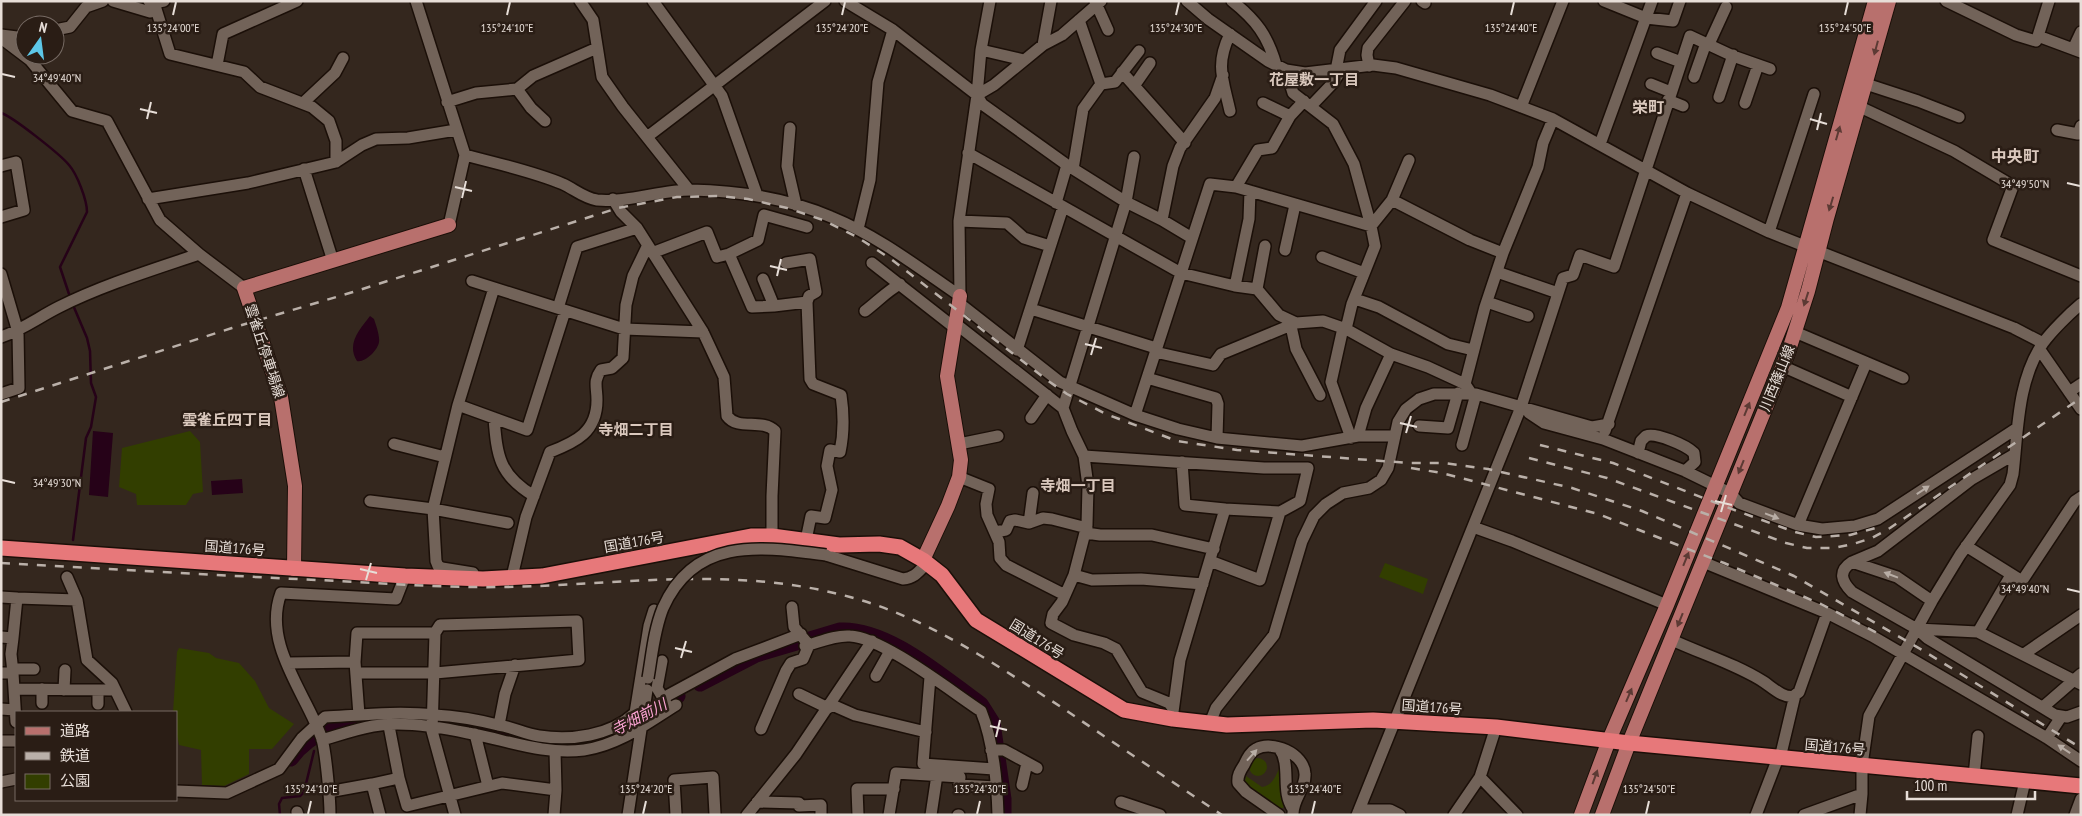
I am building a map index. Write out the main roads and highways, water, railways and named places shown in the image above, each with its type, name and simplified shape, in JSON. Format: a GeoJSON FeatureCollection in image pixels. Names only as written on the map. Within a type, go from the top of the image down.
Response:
{"type":"FeatureCollection","features":[{"type":"Feature","properties":{"kind":"highway","name":"国道176号"},"geometry":{"type":"LineString","coordinates":[[1,548],[294,569],[483,579],[547,575],[751,536],[772,536],[839,545],[879,544],[900,547],[925,561],[942,575],[976,620],[1124,710],[1173,713],[1210,723],[1246,725],[1336,720],[1396,721],[1496,727],[1629,743],[2081,786]]}},
{"type":"Feature","properties":{"kind":"main road","name":"川西篠山線"},"geometry":{"type":"LineString","coordinates":[[1602,815],[1629,743],[1795,332],[1808,291],[1812,250],[1875,1]]}},
{"type":"Feature","properties":{"kind":"main road","name":"川西篠山線"},"geometry":{"type":"LineString","coordinates":[[1582,812],[1609,740],[1667,605],[1812,250],[1860,108],[1889,1]]}},
{"type":"Feature","properties":{"kind":"main road","name":"雲雀丘停車場線"},"geometry":{"type":"LineString","coordinates":[[294,569],[295,486],[281,397],[244,288],[449,225]]}},
{"type":"Feature","properties":{"kind":"main road"},"geometry":{"type":"LineString","coordinates":[[925,561],[959,477],[961,460],[947,376],[959,299]]}},
{"type":"Feature","properties":{"kind":"waterway"},"geometry":{"type":"LineString","coordinates":[[1,113],[25,128],[64,160],[72,169],[81,187],[87,212],[60,267],[70,297]]}},
{"type":"Feature","properties":{"kind":"waterway"},"geometry":{"type":"LineString","coordinates":[[73,305],[87,338],[90,351],[91,383],[96,397],[91,427],[86,438],[73,540]]}},
{"type":"Feature","properties":{"kind":"waterway","name":"寺畑前川"},"geometry":{"type":"LineString","coordinates":[[700,684],[756,655],[840,630],[859,631],[896,645],[933,668],[981,704],[993,723],[1004,799],[1004,815]]}},
{"type":"Feature","properties":{"kind":"waterway","name":"寺畑前川"},"geometry":{"type":"LineString","coordinates":[[291,759],[314,737],[343,725],[378,719],[453,724],[555,745],[572,745],[589,741],[620,729],[678,696]]}},
{"type":"Feature","properties":{"kind":"waterway"},"geometry":{"type":"LineString","coordinates":[[280,815],[279,804],[282,798],[300,796],[304,792],[314,751]]}},
{"type":"Feature","properties":{"kind":"railway"},"geometry":{"type":"LineString","coordinates":[[1,402],[618,208],[677,197],[719,196],[748,199],[787,208],[823,220],[857,237],[891,259],[1047,380],[1067,394],[1106,414],[1177,441],[1237,450],[1409,463],[1444,463],[1488,469],[1572,488],[1642,511],[1794,576],[1922,650],[2081,748]]}},
{"type":"Feature","properties":{"kind":"railway"},"geometry":{"type":"LineString","coordinates":[[1529,458],[1607,478],[1786,543],[1807,548],[1834,548],[1872,538],[1890,528],[2081,398]]}},
{"type":"Feature","properties":{"kind":"railway"},"geometry":{"type":"LineString","coordinates":[[1540,445],[1613,463],[1737,511],[1795,532],[1816,537],[1850,535],[1883,526]]}},
{"type":"Feature","properties":{"kind":"railway"},"geometry":{"type":"LineString","coordinates":[[1411,468],[1442,473],[1598,514],[1724,563],[1821,604],[1883,636]]}},
{"type":"Feature","properties":{"kind":"railway"},"geometry":{"type":"LineString","coordinates":[[1,563],[457,587],[548,586],[677,579],[720,579],[806,587],[879,606],[907,617],[960,644],[1061,707],[1222,815]]}},
{"type":"Feature","properties":{"kind":"district","name":"花屋敷一丁目"},"geometry":{"type":"Point","coordinates":[1314,79]}},
{"type":"Feature","properties":{"kind":"district","name":"栄町"},"geometry":{"type":"Point","coordinates":[1648,107]}},
{"type":"Feature","properties":{"kind":"district","name":"中央町"},"geometry":{"type":"Point","coordinates":[2015,156]}},
{"type":"Feature","properties":{"kind":"district","name":"雲雀丘四丁目"},"geometry":{"type":"Point","coordinates":[227,419]}},
{"type":"Feature","properties":{"kind":"district","name":"寺畑二丁目"},"geometry":{"type":"Point","coordinates":[636,429]}},
{"type":"Feature","properties":{"kind":"district","name":"寺畑一丁目"},"geometry":{"type":"Point","coordinates":[1078,485]}}]}
